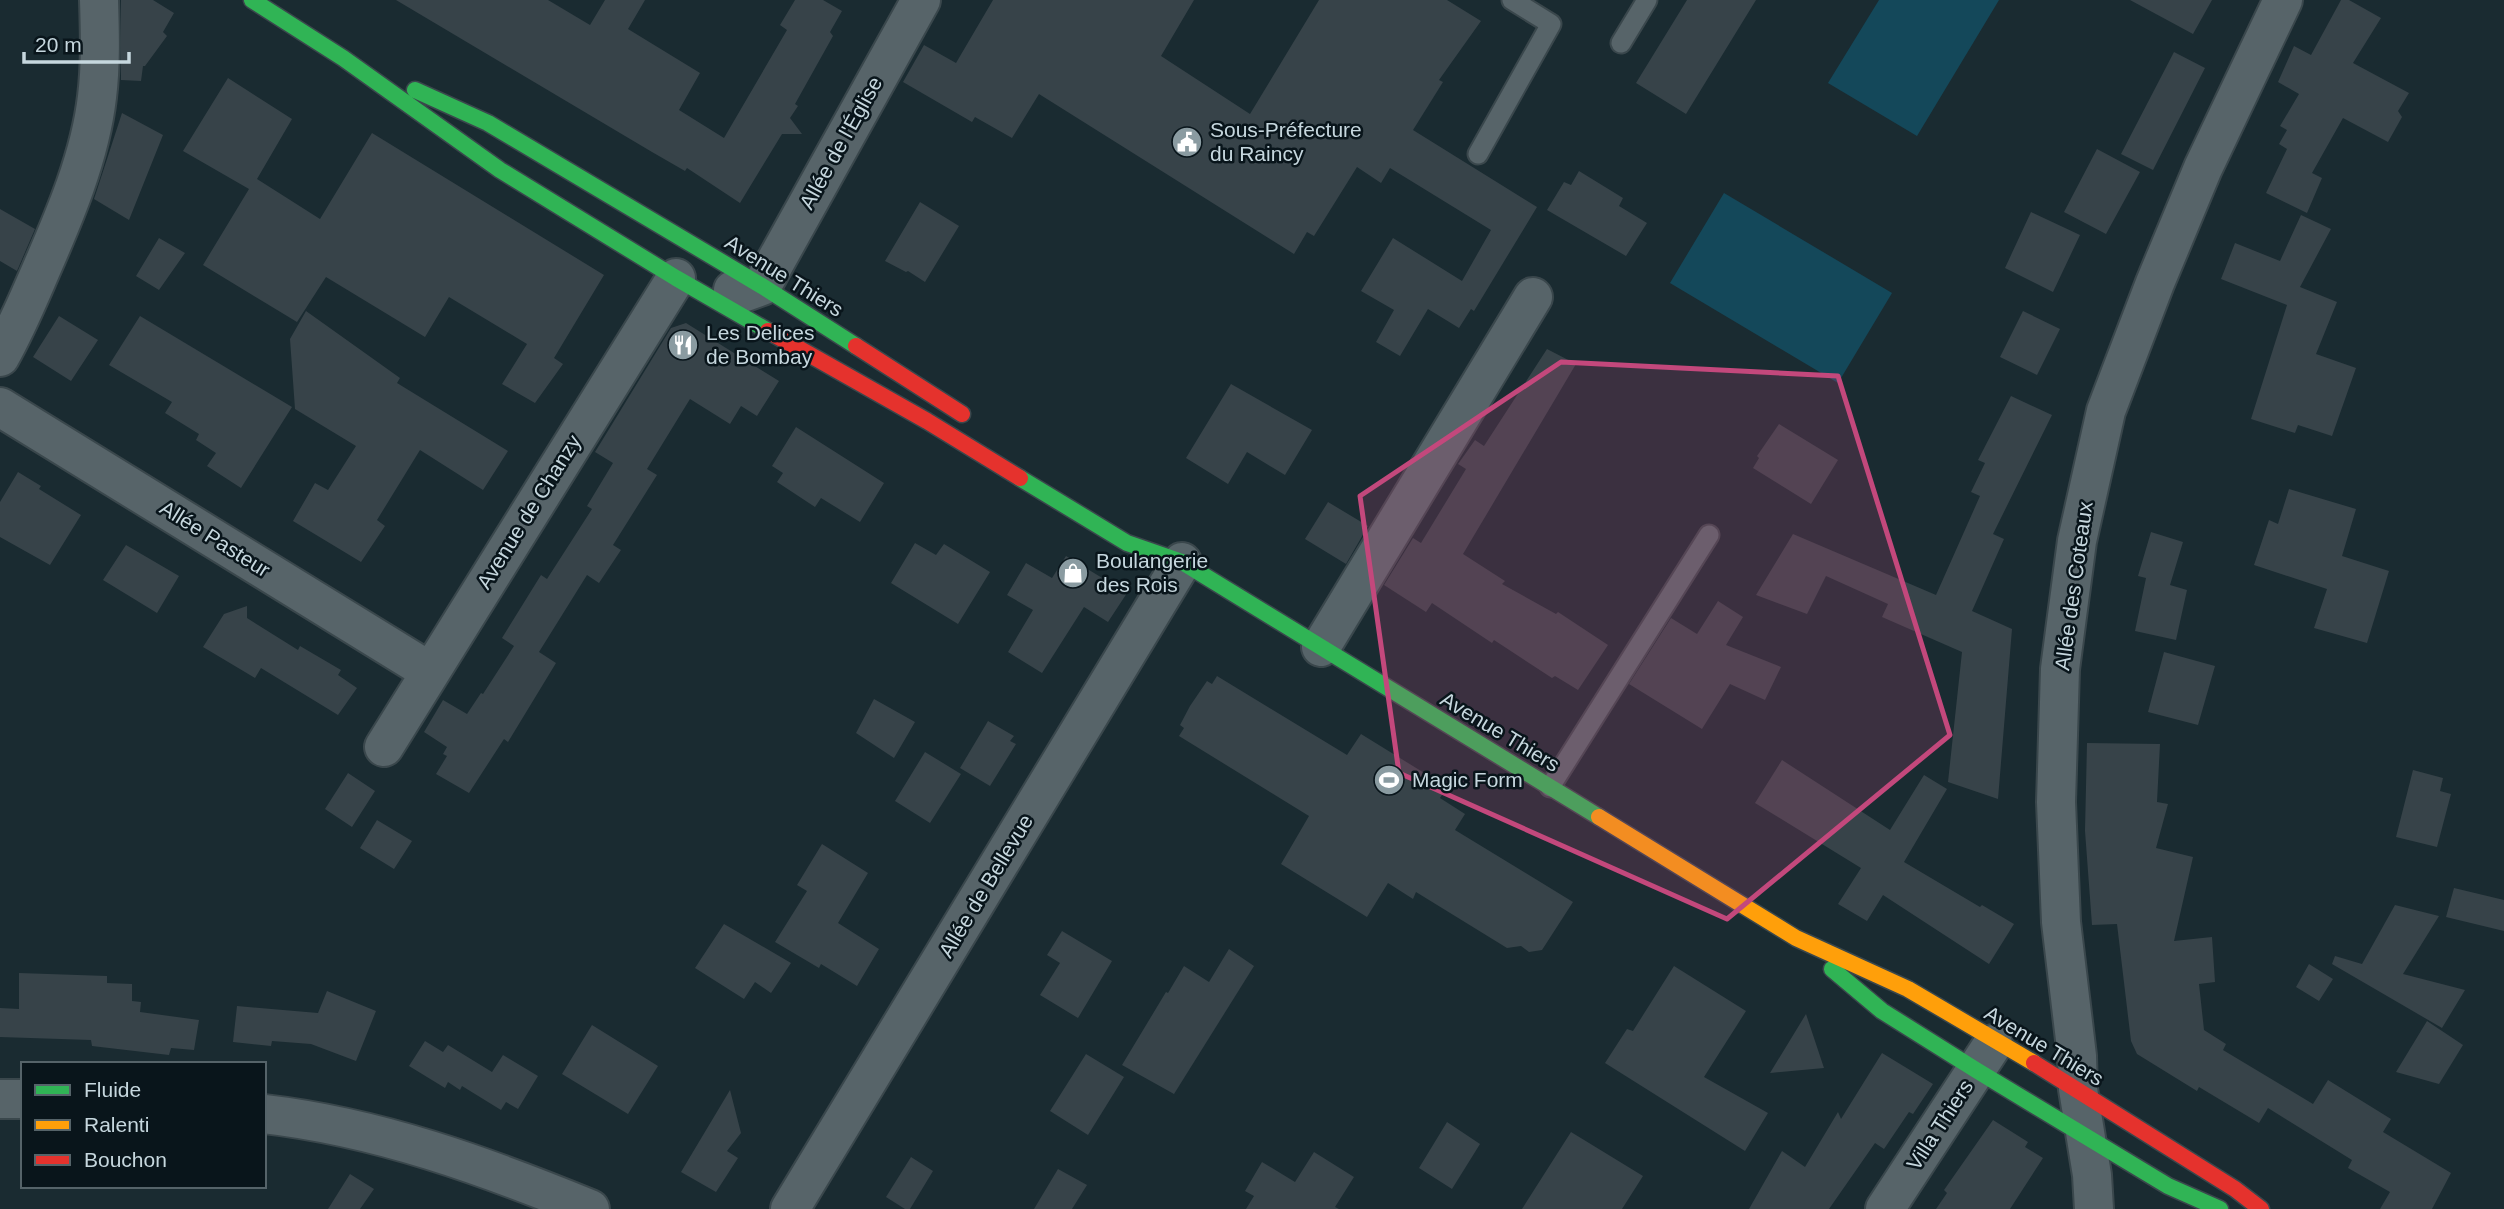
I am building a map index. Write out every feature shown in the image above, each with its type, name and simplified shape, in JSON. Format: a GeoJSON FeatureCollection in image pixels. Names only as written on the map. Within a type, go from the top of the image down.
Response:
{"type":"FeatureCollection","features":[{"type":"Feature","properties":{"kind":"main road","name":"Avenue Thiers"},"geometry":{"type":"LineString","coordinates":[[252,0],[343,58],[500,170],[676,278],[927,421],[1127,543],[1169,550],[1321,648],[1796,938],[1908,989],[2085,1135],[2168,1186],[2220,1209]]}},
{"type":"Feature","properties":{"kind":"main road","name":"Avenue Thiers"},"geometry":{"type":"LineString","coordinates":[[343,58],[488,122],[762,286],[977,423]]}},
{"type":"Feature","properties":{"kind":"main road","name":"Avenue Thiers"},"geometry":{"type":"LineString","coordinates":[[1796,938],[1882,1011],[1986,1055],[2078,1089],[2235,1189],[2261,1209]]}},
{"type":"Feature","properties":{"kind":"street"},"geometry":{"type":"LineString","coordinates":[[0,358],[13,336],[47,257],[87,148],[97,96],[99,0]]}},
{"type":"Feature","properties":{"kind":"street","name":"Allée de l'Église"},"geometry":{"type":"LineString","coordinates":[[762,286],[920,0]]}},
{"type":"Feature","properties":{"kind":"street","name":"Allée des Coteaux"},"geometry":{"type":"LineString","coordinates":[[2095,1209],[2078,1089],[2077,1056],[2061,922],[2056,802],[2060,669],[2077,541],[2106,411],[2203,168],[2283,0]]}},
{"type":"Feature","properties":{"kind":"street"},"geometry":{"type":"LineString","coordinates":[[500,170],[537,171],[740,294],[762,286]]}},
{"type":"Feature","properties":{"kind":"street","name":"Avenue de Chanzy"},"geometry":{"type":"LineString","coordinates":[[384,747],[676,278]]}},
{"type":"Feature","properties":{"kind":"street"},"geometry":{"type":"LineString","coordinates":[[1321,648],[1533,297]]}},
{"type":"Feature","properties":{"kind":"street","name":"Allée Pasteur"},"geometry":{"type":"LineString","coordinates":[[0,407],[429,671]]}},
{"type":"Feature","properties":{"kind":"street","name":"Allée de Bellevue"},"geometry":{"type":"LineString","coordinates":[[790,1209],[1169,550]]}},
{"type":"Feature","properties":{"kind":"street","name":"Villa Thiers"},"geometry":{"type":"LineString","coordinates":[[1885,1209],[1986,1055]]}},
{"type":"Feature","properties":{"kind":"street"},"geometry":{"type":"LineString","coordinates":[[0,1098],[21,1099]]}},
{"type":"Feature","properties":{"kind":"street"},"geometry":{"type":"LineString","coordinates":[[266,1114],[362,1131],[454,1157],[590,1209]]}},
{"type":"Feature","properties":{"kind":"lane"},"geometry":{"type":"LineString","coordinates":[[1478,154],[1551,24],[1513,0]]}},
{"type":"Feature","properties":{"kind":"lane"},"geometry":{"type":"LineString","coordinates":[[1621,43],[1647,0]]}},
{"type":"Feature","properties":{"kind":"lane"},"geometry":{"type":"LineString","coordinates":[[1550,787],[1709,535]]}},
{"type":"Feature","properties":{"kind":"highlighted area"},"geometry":{"type":"Polygon","coordinates":[[[1561,362],[1838,376],[1950,735],[1727,919],[1399,773],[1360,496],[1561,362]]]}},
{"type":"Feature","properties":{"kind":"shaded area"},"geometry":{"type":"Polygon","coordinates":[[[1879,0],[1999,0],[1917,136],[1828,83],[1879,0]]]}},
{"type":"Feature","properties":{"kind":"shaded area"},"geometry":{"type":"Polygon","coordinates":[[[1724,193],[1892,293],[1838,383],[1670,283],[1724,193]]]}},
{"type":"Feature","properties":{"kind":"building"},"geometry":{"type":"Polygon","coordinates":[[[121,0],[153,0],[174,13],[163,32],[167,36],[143,66],[141,81],[121,80],[121,0]]]}},
{"type":"Feature","properties":{"kind":"building"},"geometry":{"type":"Polygon","coordinates":[[[396,0],[548,0],[590,25],[605,0],[645,0],[628,29],[700,73],[679,110],[724,138],[787,30],[780,25],[795,0],[823,0],[842,11],[830,32],[833,36],[790,118],[802,134],[782,134],[740,203],[687,168],[685,171],[652,152],[396,0]]]}},
{"type":"Feature","properties":{"kind":"building"},"geometry":{"type":"Polygon","coordinates":[[[993,0],[1194,0],[1161,56],[1250,114],[1319,0],[1447,0],[1481,21],[1439,80],[1443,82],[1413,130],[1537,207],[1474,311],[1471,309],[1459,328],[1428,309],[1400,356],[1376,342],[1394,310],[1361,291],[1393,238],[1462,281],[1491,230],[1390,168],[1381,183],[1357,167],[1314,236],[1307,232],[1294,254],[1039,94],[1012,138],[975,117],[972,122],[903,82],[924,45],[956,63],[993,0]]]}},
{"type":"Feature","properties":{"kind":"building"},"geometry":{"type":"Polygon","coordinates":[[[1687,0],[1756,0],[1686,114],[1636,83],[1687,0]]]}},
{"type":"Feature","properties":{"kind":"building"},"geometry":{"type":"Polygon","coordinates":[[[2130,0],[2212,0],[2193,34],[2130,0]]]}},
{"type":"Feature","properties":{"kind":"building"},"geometry":{"type":"Polygon","coordinates":[[[2341,0],[2349,0],[2381,18],[2353,63],[2409,93],[2398,111],[2402,117],[2388,142],[2343,118],[2312,173],[2322,178],[2307,213],[2266,193],[2287,149],[2279,144],[2287,130],[2280,126],[2299,94],[2278,82],[2294,46],[2311,55],[2341,0]]]}},
{"type":"Feature","properties":{"kind":"building"},"geometry":{"type":"Polygon","coordinates":[[[2174,52],[2205,68],[2153,170],[2121,154],[2174,52]]]}},
{"type":"Feature","properties":{"kind":"building"},"geometry":{"type":"Polygon","coordinates":[[[228,78],[292,119],[257,179],[320,219],[372,133],[604,275],[554,358],[563,364],[535,403],[502,384],[527,344],[449,297],[425,337],[326,277],[297,322],[203,265],[249,189],[183,151],[228,78]]]}},
{"type":"Feature","properties":{"kind":"building"},"geometry":{"type":"Polygon","coordinates":[[[122,113],[163,135],[129,220],[94,199],[122,113]]]}},
{"type":"Feature","properties":{"kind":"building"},"geometry":{"type":"Polygon","coordinates":[[[2097,149],[2140,172],[2106,234],[2064,212],[2097,149]]]}},
{"type":"Feature","properties":{"kind":"building"},"geometry":{"type":"Polygon","coordinates":[[[1579,171],[1623,198],[1619,206],[1647,223],[1626,256],[1547,210],[1564,182],[1571,185],[1579,171]]]}},
{"type":"Feature","properties":{"kind":"building"},"geometry":{"type":"Polygon","coordinates":[[[920,202],[959,226],[925,282],[885,261],[920,202]]]}},
{"type":"Feature","properties":{"kind":"building"},"geometry":{"type":"Polygon","coordinates":[[[0,209],[35,229],[17,271],[0,261],[0,209]]]}},
{"type":"Feature","properties":{"kind":"building"},"geometry":{"type":"Polygon","coordinates":[[[2031,212],[2080,235],[2053,292],[2005,268],[2031,212]]]}},
{"type":"Feature","properties":{"kind":"building"},"geometry":{"type":"Polygon","coordinates":[[[2301,215],[2331,229],[2300,287],[2337,302],[2316,354],[2356,368],[2332,436],[2298,425],[2295,433],[2251,419],[2287,305],[2221,279],[2235,243],[2280,261],[2301,215]]]}},
{"type":"Feature","properties":{"kind":"building"},"geometry":{"type":"Polygon","coordinates":[[[159,238],[185,253],[159,290],[136,276],[159,238]]]}},
{"type":"Feature","properties":{"kind":"building"},"geometry":{"type":"Polygon","coordinates":[[[306,311],[400,378],[397,383],[508,451],[483,490],[420,450],[377,520],[385,526],[361,562],[293,521],[315,483],[328,490],[356,446],[295,409],[290,339],[306,311]]]}},
{"type":"Feature","properties":{"kind":"building"},"geometry":{"type":"Polygon","coordinates":[[[2023,311],[2060,329],[2037,375],[2000,357],[2023,311]]]}},
{"type":"Feature","properties":{"kind":"building"},"geometry":{"type":"Polygon","coordinates":[[[59,316],[98,340],[71,381],[33,357],[59,316]]]}},
{"type":"Feature","properties":{"kind":"building"},"geometry":{"type":"Polygon","coordinates":[[[140,316],[292,407],[241,488],[207,466],[216,453],[196,440],[199,434],[165,413],[172,402],[109,365],[140,316]]]}},
{"type":"Feature","properties":{"kind":"building"},"geometry":{"type":"Polygon","coordinates":[[[686,323],[779,381],[757,416],[741,406],[730,424],[690,399],[647,469],[657,475],[613,545],[621,550],[599,583],[587,575],[539,652],[556,663],[508,742],[504,739],[469,793],[436,774],[447,756],[443,754],[447,747],[424,732],[443,700],[467,714],[514,646],[502,638],[541,575],[547,579],[592,509],[587,506],[613,463],[595,452],[671,328],[686,323]]]}},
{"type":"Feature","properties":{"kind":"building"},"geometry":{"type":"Polygon","coordinates":[[[1547,349],[1576,364],[1463,554],[1505,581],[1502,584],[1556,614],[1558,612],[1608,645],[1578,690],[1555,676],[1552,678],[1494,640],[1492,643],[1432,603],[1426,612],[1384,585],[1413,538],[1421,543],[1466,469],[1458,464],[1475,440],[1484,446],[1547,349]]]}},
{"type":"Feature","properties":{"kind":"building"},"geometry":{"type":"Polygon","coordinates":[[[1231,384],[1312,430],[1285,475],[1247,452],[1228,484],[1186,458],[1231,384]]]}},
{"type":"Feature","properties":{"kind":"building"},"geometry":{"type":"Polygon","coordinates":[[[2011,396],[2052,415],[1993,534],[2004,539],[1972,611],[2012,629],[1998,799],[1948,782],[1962,652],[1882,617],[1888,604],[1826,576],[1807,614],[1756,595],[1793,534],[1936,595],[1980,496],[1971,492],[1985,463],[1978,460],[2011,396]]]}},
{"type":"Feature","properties":{"kind":"building"},"geometry":{"type":"Polygon","coordinates":[[[1779,424],[1838,460],[1811,504],[1753,468],[1759,458],[1757,456],[1779,424]]]}},
{"type":"Feature","properties":{"kind":"building"},"geometry":{"type":"Polygon","coordinates":[[[796,427],[884,483],[860,522],[821,498],[815,507],[777,482],[783,473],[772,466],[796,427]]]}},
{"type":"Feature","properties":{"kind":"building"},"geometry":{"type":"Polygon","coordinates":[[[18,472],[41,486],[39,489],[81,515],[50,565],[0,537],[0,502],[18,472]]]}},
{"type":"Feature","properties":{"kind":"building"},"geometry":{"type":"Polygon","coordinates":[[[2289,489],[2356,509],[2342,556],[2389,571],[2367,643],[2314,628],[2327,589],[2254,565],[2269,520],[2278,524],[2289,489]]]}},
{"type":"Feature","properties":{"kind":"building"},"geometry":{"type":"Polygon","coordinates":[[[1328,502],[1368,526],[1346,564],[1305,539],[1328,502]]]}},
{"type":"Feature","properties":{"kind":"building"},"geometry":{"type":"Polygon","coordinates":[[[2151,532],[2183,542],[2170,585],[2187,590],[2176,640],[2135,631],[2146,578],[2138,576],[2151,532]]]}},
{"type":"Feature","properties":{"kind":"building"},"geometry":{"type":"Polygon","coordinates":[[[915,543],[936,555],[944,544],[990,572],[958,624],[891,583],[915,543]]]}},
{"type":"Feature","properties":{"kind":"building"},"geometry":{"type":"Polygon","coordinates":[[[126,545],[179,576],[157,613],[103,580],[126,545]]]}},
{"type":"Feature","properties":{"kind":"building"},"geometry":{"type":"Polygon","coordinates":[[[1066,556],[1127,593],[1108,622],[1084,607],[1042,673],[1008,652],[1033,610],[1007,595],[1026,563],[1052,578],[1066,556]]]}},
{"type":"Feature","properties":{"kind":"building"},"geometry":{"type":"Polygon","coordinates":[[[1718,601],[1743,617],[1726,645],[1781,667],[1765,700],[1730,684],[1702,729],[1629,684],[1671,618],[1697,634],[1718,601]]]}},
{"type":"Feature","properties":{"kind":"building"},"geometry":{"type":"Polygon","coordinates":[[[247,606],[247,618],[298,650],[300,646],[341,670],[338,675],[357,688],[338,715],[261,668],[255,678],[203,647],[224,614],[247,606]]]}},
{"type":"Feature","properties":{"kind":"building"},"geometry":{"type":"Polygon","coordinates":[[[2164,652],[2215,666],[2198,725],[2148,712],[2164,652]]]}},
{"type":"Feature","properties":{"kind":"building"},"geometry":{"type":"Polygon","coordinates":[[[1217,676],[1347,755],[1361,734],[1447,787],[1440,798],[1465,814],[1455,830],[1573,902],[1542,950],[1529,952],[1521,946],[1507,948],[1416,892],[1413,899],[1388,883],[1367,917],[1281,864],[1309,816],[1179,736],[1184,728],[1180,725],[1190,706],[1207,681],[1212,684],[1217,676]]]}},
{"type":"Feature","properties":{"kind":"building"},"geometry":{"type":"Polygon","coordinates":[[[874,699],[915,722],[894,758],[856,733],[874,699]]]}},
{"type":"Feature","properties":{"kind":"building"},"geometry":{"type":"Polygon","coordinates":[[[988,721],[1014,736],[1010,741],[1016,744],[990,786],[960,768],[988,721]]]}},
{"type":"Feature","properties":{"kind":"building"},"geometry":{"type":"Polygon","coordinates":[[[2087,743],[2160,744],[2157,802],[2168,804],[2156,848],[2193,857],[2174,941],[2212,937],[2215,982],[2199,984],[2204,1030],[2226,1044],[2223,1050],[2313,1104],[2328,1080],[2391,1119],[2383,1132],[2451,1173],[2432,1209],[2380,1209],[2390,1192],[2348,1168],[2352,1160],[2268,1108],[2259,1123],[2199,1087],[2197,1091],[2137,1054],[2131,1041],[2117,924],[2092,925],[2085,831],[2087,743]]]}},
{"type":"Feature","properties":{"kind":"building"},"geometry":{"type":"Polygon","coordinates":[[[925,752],[961,774],[930,823],[895,801],[925,752]]]}},
{"type":"Feature","properties":{"kind":"building"},"geometry":{"type":"Polygon","coordinates":[[[1782,760],[1890,830],[1924,775],[1947,789],[1904,862],[2014,924],[1989,964],[1883,895],[1867,921],[1838,904],[1861,868],[1755,803],[1782,760]]]}},
{"type":"Feature","properties":{"kind":"building"},"geometry":{"type":"Polygon","coordinates":[[[2413,770],[2443,778],[2440,791],[2451,794],[2437,847],[2396,837],[2413,770]]]}},
{"type":"Feature","properties":{"kind":"building"},"geometry":{"type":"Polygon","coordinates":[[[348,773],[375,791],[352,827],[325,809],[348,773]]]}},
{"type":"Feature","properties":{"kind":"building"},"geometry":{"type":"Polygon","coordinates":[[[377,820],[412,841],[394,869],[360,848],[377,820]]]}},
{"type":"Feature","properties":{"kind":"building"},"geometry":{"type":"Polygon","coordinates":[[[822,844],[868,873],[838,923],[879,949],[857,986],[821,964],[819,968],[775,942],[807,891],[797,885],[822,844]]]}},
{"type":"Feature","properties":{"kind":"building"},"geometry":{"type":"Polygon","coordinates":[[[2454,888],[2504,900],[2504,931],[2446,917],[2454,888]]]}},
{"type":"Feature","properties":{"kind":"building"},"geometry":{"type":"Polygon","coordinates":[[[2395,905],[2439,916],[2403,974],[2465,990],[2442,1028],[2332,964],[2335,956],[2362,964],[2395,905]]]}},
{"type":"Feature","properties":{"kind":"building"},"geometry":{"type":"Polygon","coordinates":[[[724,924],[791,963],[771,993],[755,982],[744,999],[695,968],[724,924]]]}},
{"type":"Feature","properties":{"kind":"building"},"geometry":{"type":"Polygon","coordinates":[[[1062,931],[1112,961],[1078,1018],[1040,995],[1060,963],[1047,955],[1062,931]]]}},
{"type":"Feature","properties":{"kind":"building"},"geometry":{"type":"Polygon","coordinates":[[[1229,949],[1254,966],[1174,1094],[1122,1065],[1184,966],[1209,982],[1229,949]]]}},
{"type":"Feature","properties":{"kind":"building"},"geometry":{"type":"Polygon","coordinates":[[[2309,964],[2333,979],[2319,1001],[2296,987],[2309,964]]]}},
{"type":"Feature","properties":{"kind":"building"},"geometry":{"type":"Polygon","coordinates":[[[1674,966],[1746,1011],[1704,1077],[1768,1113],[1745,1151],[1605,1063],[1627,1029],[1633,1031],[1674,966]]]}},
{"type":"Feature","properties":{"kind":"building"},"geometry":{"type":"Polygon","coordinates":[[[19,973],[107,976],[107,983],[132,984],[132,1001],[141,1002],[140,1012],[199,1020],[194,1050],[171,1048],[169,1055],[92,1046],[91,1040],[0,1037],[0,1008],[19,1009],[19,973]]]}},
{"type":"Feature","properties":{"kind":"building"},"geometry":{"type":"Polygon","coordinates":[[[327,991],[376,1011],[356,1061],[311,1044],[272,1041],[271,1046],[233,1042],[237,1006],[318,1013],[327,991]]]}},
{"type":"Feature","properties":{"kind":"building"},"geometry":{"type":"Polygon","coordinates":[[[1806,1014],[1824,1068],[1770,1073],[1806,1014]]]}},
{"type":"Feature","properties":{"kind":"building"},"geometry":{"type":"Polygon","coordinates":[[[2427,1021],[2463,1045],[2439,1084],[2396,1072],[2427,1021]]]}},
{"type":"Feature","properties":{"kind":"building"},"geometry":{"type":"Polygon","coordinates":[[[592,1025],[658,1066],[628,1114],[562,1074],[592,1025]]]}},
{"type":"Feature","properties":{"kind":"building"},"geometry":{"type":"Polygon","coordinates":[[[425,1041],[443,1052],[448,1045],[492,1072],[503,1055],[538,1076],[518,1109],[506,1102],[501,1110],[462,1086],[460,1090],[448,1082],[445,1088],[409,1066],[425,1041]]]}},
{"type":"Feature","properties":{"kind":"building"},"geometry":{"type":"Polygon","coordinates":[[[1882,1053],[1933,1084],[1913,1114],[1909,1112],[1884,1149],[1875,1143],[1829,1209],[1749,1209],[1782,1151],[1805,1167],[1838,1112],[1841,1119],[1882,1053]]]}},
{"type":"Feature","properties":{"kind":"building"},"geometry":{"type":"Polygon","coordinates":[[[1086,1054],[1124,1077],[1088,1135],[1050,1111],[1086,1054]]]}},
{"type":"Feature","properties":{"kind":"building"},"geometry":{"type":"Polygon","coordinates":[[[730,1090],[741,1133],[727,1151],[738,1158],[716,1192],[681,1172],[730,1090]]]}},
{"type":"Feature","properties":{"kind":"building"},"geometry":{"type":"Polygon","coordinates":[[[1993,1120],[2028,1142],[2025,1147],[2043,1158],[2010,1209],[1936,1209],[1947,1193],[1944,1190],[1993,1120]]]}},
{"type":"Feature","properties":{"kind":"building"},"geometry":{"type":"Polygon","coordinates":[[[1447,1122],[1480,1144],[1452,1189],[1419,1168],[1447,1122]]]}},
{"type":"Feature","properties":{"kind":"building"},"geometry":{"type":"Polygon","coordinates":[[[1571,1132],[1643,1176],[1622,1209],[1522,1209],[1571,1132]]]}},
{"type":"Feature","properties":{"kind":"building"},"geometry":{"type":"Polygon","coordinates":[[[1314,1152],[1354,1177],[1335,1207],[1339,1209],[1246,1209],[1254,1196],[1245,1191],[1262,1162],[1295,1182],[1314,1152]]]}},
{"type":"Feature","properties":{"kind":"building"},"geometry":{"type":"Polygon","coordinates":[[[911,1157],[933,1171],[910,1209],[905,1209],[886,1197],[911,1157]]]}},
{"type":"Feature","properties":{"kind":"building"},"geometry":{"type":"Polygon","coordinates":[[[1058,1169],[1087,1185],[1072,1209],[1034,1209],[1058,1169]]]}},
{"type":"Feature","properties":{"kind":"building"},"geometry":{"type":"Polygon","coordinates":[[[350,1174],[374,1189],[360,1209],[328,1209],[350,1174]]]}},
{"type":"Feature","properties":{"kind":"traffic: fast"},"geometry":{"type":"LineString","coordinates":[[252,0],[343,58],[500,170],[768,331]]}},
{"type":"Feature","properties":{"kind":"traffic: fast"},"geometry":{"type":"LineString","coordinates":[[415,90],[488,123],[762,286],[856,346]]}},
{"type":"Feature","properties":{"kind":"traffic: fast"},"geometry":{"type":"LineString","coordinates":[[1020,478],[1127,543],[1182,562],[1599,817]]}},
{"type":"Feature","properties":{"kind":"traffic: fast"},"geometry":{"type":"LineString","coordinates":[[1832,969],[1882,1011],[1976,1070],[2168,1186],[2220,1209]]}},
{"type":"Feature","properties":{"kind":"traffic: slow"},"geometry":{"type":"LineString","coordinates":[[1599,817],[1796,938],[1908,989],[2034,1063]]}},
{"type":"Feature","properties":{"kind":"traffic: jam"},"geometry":{"type":"LineString","coordinates":[[768,331],[927,421],[1020,478]]}},
{"type":"Feature","properties":{"kind":"traffic: jam"},"geometry":{"type":"LineString","coordinates":[[856,346],[962,414]]}},
{"type":"Feature","properties":{"kind":"traffic: jam"},"geometry":{"type":"LineString","coordinates":[[2034,1063],[2235,1189],[2261,1209]]}},
{"type":"Feature","properties":{"kind":"place","name":"Sous-Préfecture du Raincy"},"geometry":{"type":"Point","coordinates":[1187,142]}},
{"type":"Feature","properties":{"kind":"place","name":"Les Delices de Bombay"},"geometry":{"type":"Point","coordinates":[683,345]}},
{"type":"Feature","properties":{"kind":"place","name":"Boulangerie des Rois"},"geometry":{"type":"Point","coordinates":[1073,573]}},
{"type":"Feature","properties":{"kind":"place","name":"Magic Form"},"geometry":{"type":"Point","coordinates":[1389,780]}}]}
